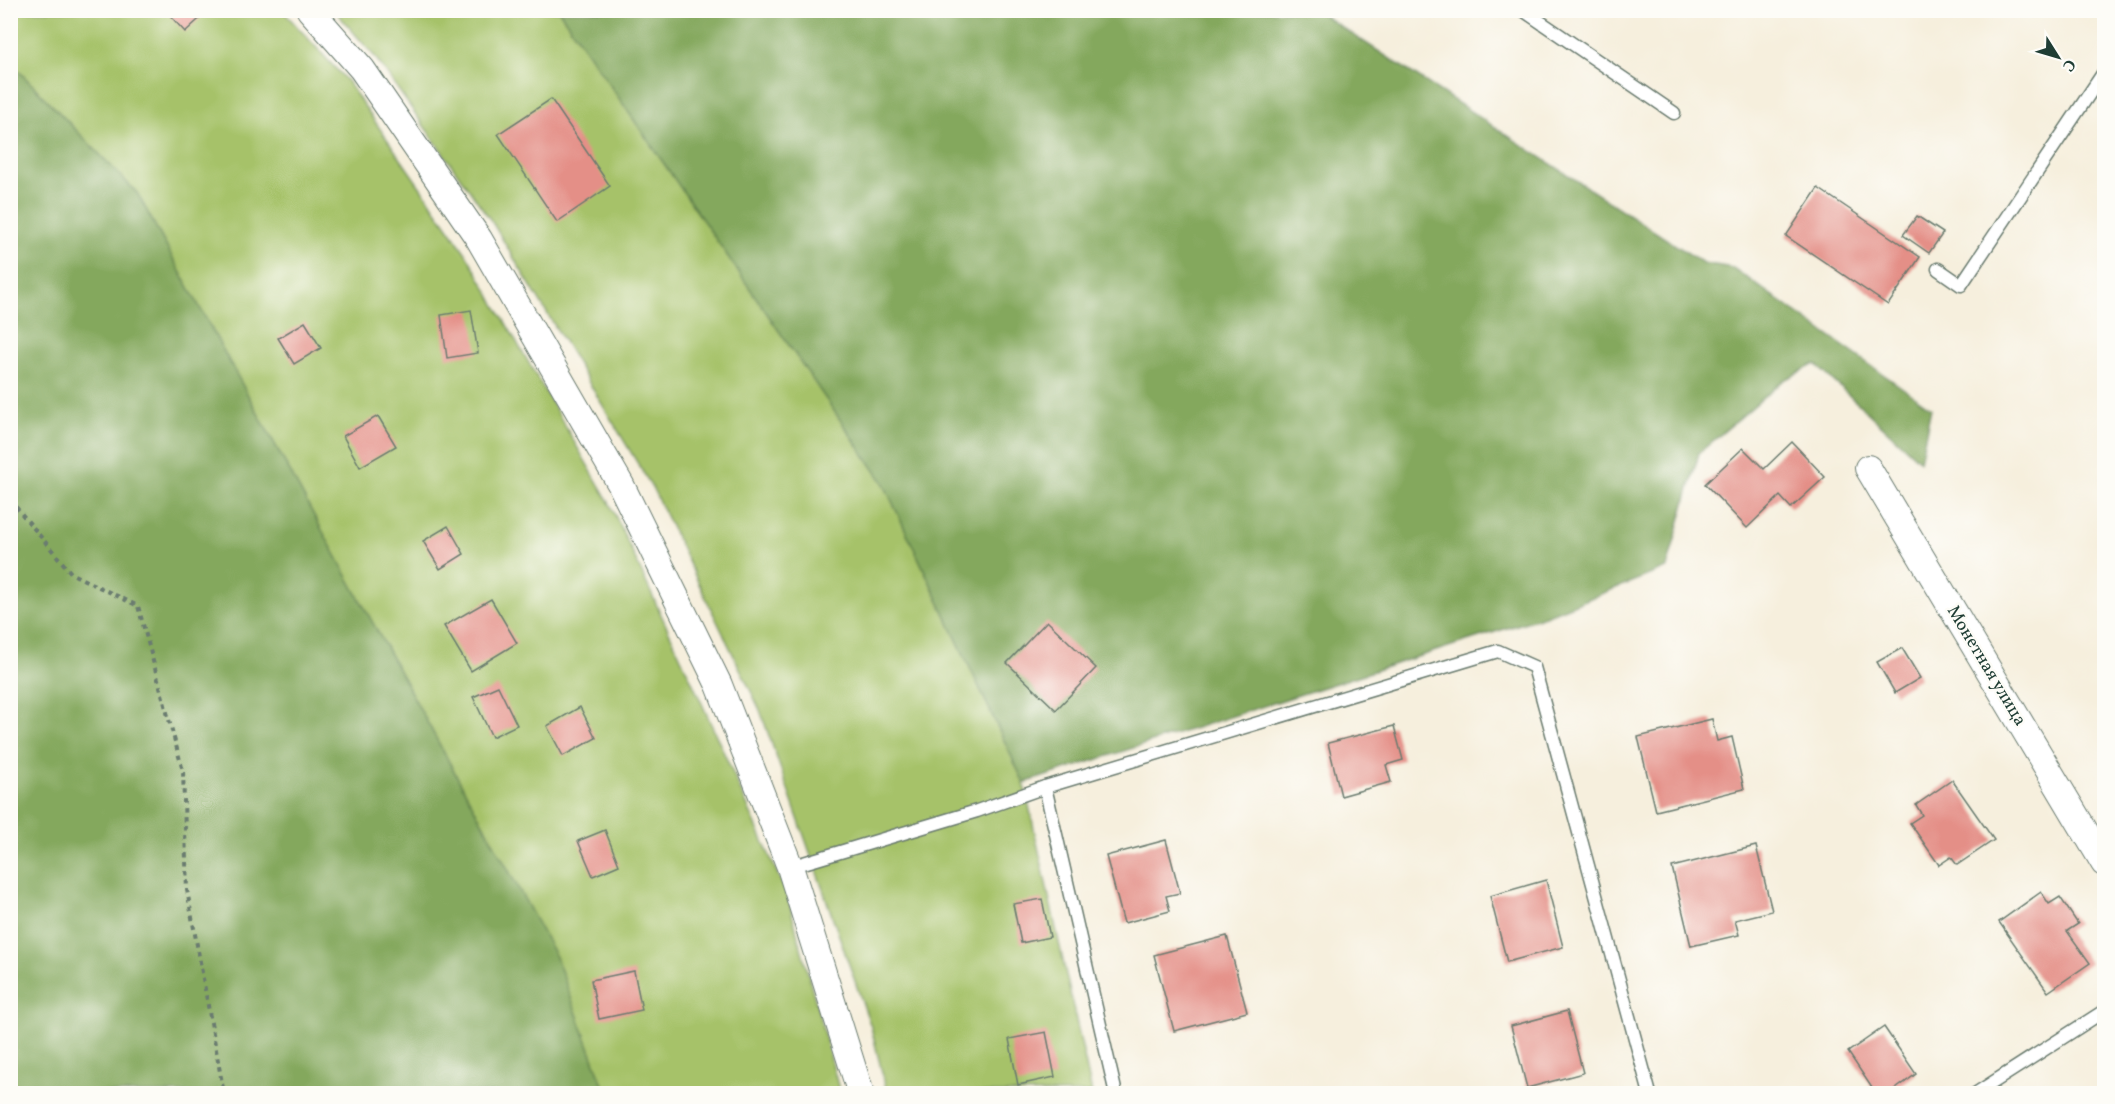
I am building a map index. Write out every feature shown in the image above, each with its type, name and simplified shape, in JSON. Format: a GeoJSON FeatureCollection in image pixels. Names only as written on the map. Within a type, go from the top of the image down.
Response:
{"type":"FeatureCollection","features":[{"type":"Feature","properties":{"kind":"street"},"geometry":{"type":"LineString","coordinates":[[310,10],[362,69],[479,239],[621,485],[719,685],[790,867],[861,1094]]}},
{"type":"Feature","properties":{"kind":"street","name":"Монетная улица"},"geometry":{"type":"LineString","coordinates":[[1868,468],[2104,863]]}},
{"type":"Feature","properties":{"kind":"lane"},"geometry":{"type":"LineString","coordinates":[[1523,10],[1674,113]]}},
{"type":"Feature","properties":{"kind":"lane"},"geometry":{"type":"LineString","coordinates":[[1938,269],[1961,285],[2104,72]]}},
{"type":"Feature","properties":{"kind":"lane"},"geometry":{"type":"LineString","coordinates":[[790,867],[1498,651],[1534,667],[1650,1094]]}},
{"type":"Feature","properties":{"kind":"lane"},"geometry":{"type":"LineString","coordinates":[[1045,788],[1116,1094]]}},
{"type":"Feature","properties":{"kind":"lane"},"geometry":{"type":"LineString","coordinates":[[1976,1094],[2104,1011]]}},
{"type":"Feature","properties":{"kind":"path"},"geometry":{"type":"LineString","coordinates":[[10,500],[72,574],[138,606],[183,771],[187,890],[224,1094]]}},
{"type":"Feature","properties":{"kind":"green space"},"geometry":{"type":"Polygon","coordinates":[[[11,11],[283,11],[347,81],[465,252],[610,504],[787,895],[840,1093],[606,1093],[556,957],[137,193],[11,63],[11,11]]]}},
{"type":"Feature","properties":{"kind":"green space"},"geometry":{"type":"Polygon","coordinates":[[[335,11],[559,11],[883,482],[1024,783],[1092,1093],[887,1093],[871,1027],[760,710],[652,487],[492,222],[375,57],[335,11]]]}},
{"type":"Feature","properties":{"kind":"green space"},"geometry":{"type":"Polygon","coordinates":[[[559,11],[1317,11],[1703,263],[1733,268],[1931,408],[1920,461],[1815,364],[1784,380],[1699,453],[1667,568],[1545,616],[1024,783],[883,482],[559,11]]]}},
{"type":"Feature","properties":{"kind":"green space"},"geometry":{"type":"Polygon","coordinates":[[[11,63],[137,193],[556,957],[606,1093],[11,1093],[11,63]]]}},
{"type":"Feature","properties":{"kind":"building"},"geometry":{"type":"Polygon","coordinates":[[[165,10],[209,10],[185,32],[165,10]]]}},
{"type":"Feature","properties":{"kind":"building"},"geometry":{"type":"Polygon","coordinates":[[[551,99],[610,186],[557,222],[498,134],[551,99]]]}},
{"type":"Feature","properties":{"kind":"building"},"geometry":{"type":"Polygon","coordinates":[[[1818,188],[1920,257],[1888,305],[1786,236],[1818,188]]]}},
{"type":"Feature","properties":{"kind":"building"},"geometry":{"type":"Polygon","coordinates":[[[1917,216],[1943,233],[1929,253],[1903,235],[1917,216]]]}},
{"type":"Feature","properties":{"kind":"building"},"geometry":{"type":"Polygon","coordinates":[[[471,310],[478,353],[447,358],[441,315],[471,310]]]}},
{"type":"Feature","properties":{"kind":"building"},"geometry":{"type":"Polygon","coordinates":[[[305,322],[321,348],[294,364],[278,338],[305,322]]]}},
{"type":"Feature","properties":{"kind":"building"},"geometry":{"type":"Polygon","coordinates":[[[378,416],[396,446],[360,467],[343,436],[378,416]]]}},
{"type":"Feature","properties":{"kind":"building"},"geometry":{"type":"Polygon","coordinates":[[[1792,442],[1825,477],[1791,508],[1780,496],[1747,528],[1705,484],[1743,448],[1764,469],[1792,442]]]}},
{"type":"Feature","properties":{"kind":"building"},"geometry":{"type":"Polygon","coordinates":[[[448,526],[464,554],[440,569],[423,541],[448,526]]]}},
{"type":"Feature","properties":{"kind":"building"},"geometry":{"type":"Polygon","coordinates":[[[491,599],[517,643],[471,671],[444,626],[491,599]]]}},
{"type":"Feature","properties":{"kind":"building"},"geometry":{"type":"Polygon","coordinates":[[[1047,621],[1096,668],[1056,710],[1007,663],[1047,621]]]}},
{"type":"Feature","properties":{"kind":"building"},"geometry":{"type":"Polygon","coordinates":[[[1902,648],[1920,678],[1895,693],[1877,662],[1902,648]]]}},
{"type":"Feature","properties":{"kind":"building"},"geometry":{"type":"Polygon","coordinates":[[[498,686],[517,725],[492,737],[473,697],[498,686]]]}},
{"type":"Feature","properties":{"kind":"building"},"geometry":{"type":"Polygon","coordinates":[[[580,707],[596,738],[563,756],[547,726],[580,707]]]}},
{"type":"Feature","properties":{"kind":"building"},"geometry":{"type":"Polygon","coordinates":[[[1712,719],[1717,741],[1732,737],[1744,789],[1656,811],[1638,737],[1712,719]]]}},
{"type":"Feature","properties":{"kind":"building"},"geometry":{"type":"Polygon","coordinates":[[[1394,726],[1403,760],[1386,765],[1391,782],[1341,796],[1328,743],[1394,726]]]}},
{"type":"Feature","properties":{"kind":"building"},"geometry":{"type":"Polygon","coordinates":[[[1952,780],[1994,840],[1957,865],[1951,857],[1939,865],[1910,823],[1922,815],[1916,805],[1952,780]]]}},
{"type":"Feature","properties":{"kind":"building"},"geometry":{"type":"Polygon","coordinates":[[[605,830],[619,865],[593,876],[578,841],[605,830]]]}},
{"type":"Feature","properties":{"kind":"building"},"geometry":{"type":"Polygon","coordinates":[[[1166,840],[1180,893],[1166,896],[1170,911],[1124,923],[1106,856],[1166,840]]]}},
{"type":"Feature","properties":{"kind":"building"},"geometry":{"type":"Polygon","coordinates":[[[1756,846],[1772,911],[1735,920],[1739,935],[1691,946],[1672,867],[1756,846]]]}},
{"type":"Feature","properties":{"kind":"building"},"geometry":{"type":"Polygon","coordinates":[[[1546,880],[1563,947],[1507,962],[1490,896],[1546,880]]]}},
{"type":"Feature","properties":{"kind":"building"},"geometry":{"type":"Polygon","coordinates":[[[2041,892],[2049,904],[2060,897],[2078,924],[2067,931],[2090,963],[2048,992],[1999,922],[2041,892]]]}},
{"type":"Feature","properties":{"kind":"building"},"geometry":{"type":"Polygon","coordinates":[[[1042,899],[1050,937],[1021,943],[1013,904],[1042,899]]]}},
{"type":"Feature","properties":{"kind":"building"},"geometry":{"type":"Polygon","coordinates":[[[1227,936],[1247,1012],[1174,1031],[1154,955],[1227,936]]]}},
{"type":"Feature","properties":{"kind":"building"},"geometry":{"type":"Polygon","coordinates":[[[634,971],[642,1010],[599,1019],[591,980],[634,971]]]}},
{"type":"Feature","properties":{"kind":"building"},"geometry":{"type":"Polygon","coordinates":[[[1567,1011],[1583,1073],[1527,1088],[1511,1026],[1567,1011]]]}},
{"type":"Feature","properties":{"kind":"building"},"geometry":{"type":"Polygon","coordinates":[[[1884,1027],[1916,1074],[1889,1094],[1876,1094],[1848,1052],[1884,1027]]]}},
{"type":"Feature","properties":{"kind":"building"},"geometry":{"type":"Polygon","coordinates":[[[1046,1032],[1055,1077],[1018,1085],[1009,1039],[1046,1032]]]}}]}
